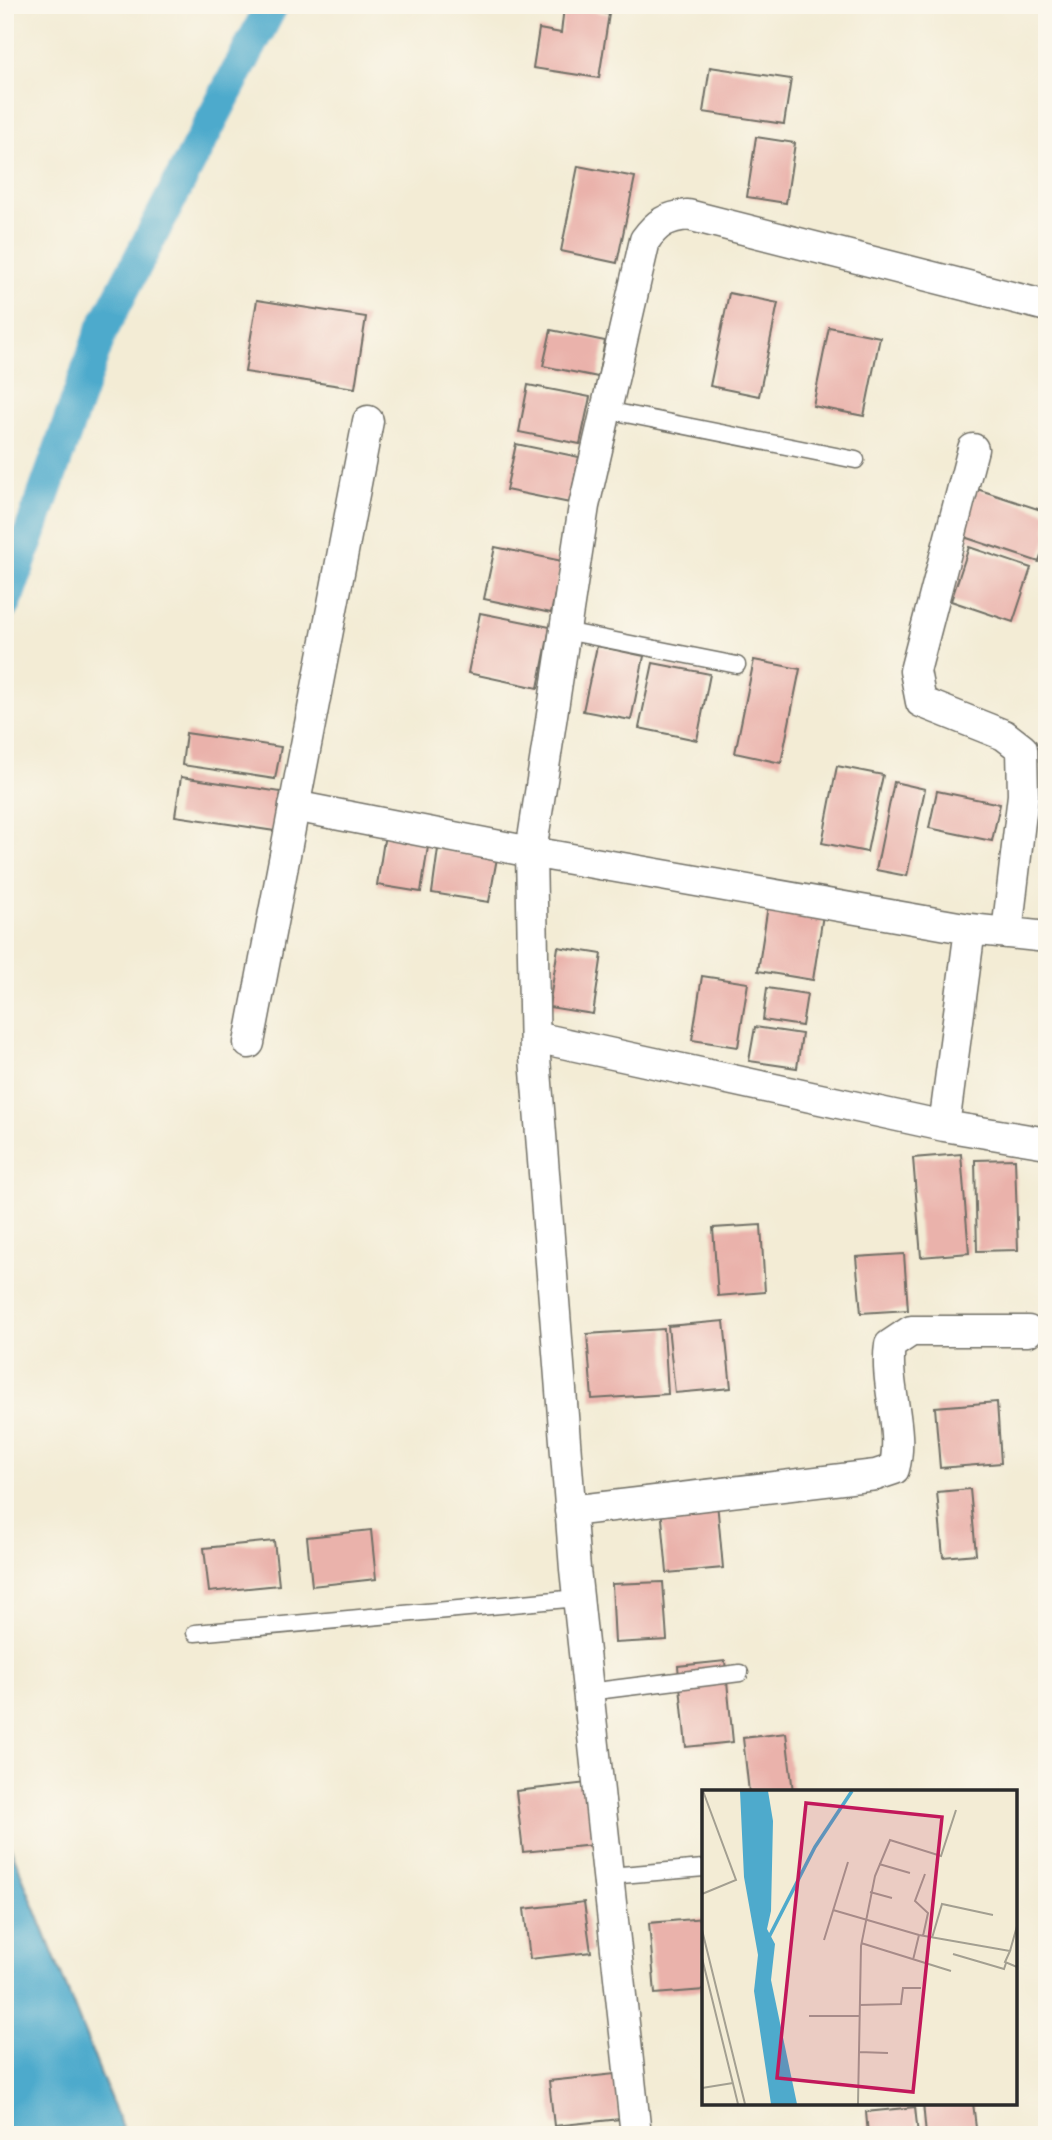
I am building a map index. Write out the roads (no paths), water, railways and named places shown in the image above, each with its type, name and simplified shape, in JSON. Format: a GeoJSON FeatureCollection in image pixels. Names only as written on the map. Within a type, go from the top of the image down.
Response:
{"type":"FeatureCollection","features":[{"type":"Feature","properties":{"kind":"street"},"geometry":{"type":"LineString","coordinates":[[636,2135],[578,1598],[535,1037],[531,852],[584,506],[645,240],[656,225],[672,216],[688,215],[1047,306]]}},
{"type":"Feature","properties":{"kind":"street"},"geometry":{"type":"LineString","coordinates":[[249,1043],[368,421]]}},
{"type":"Feature","properties":{"kind":"street"},"geometry":{"type":"LineString","coordinates":[[973,449],[915,671],[921,702],[1004,735],[1022,750],[1023,795],[1007,933]]}},
{"type":"Feature","properties":{"kind":"street"},"geometry":{"type":"LineString","coordinates":[[294,806],[531,852],[970,929],[1047,937]]}},
{"type":"Feature","properties":{"kind":"street"},"geometry":{"type":"LineString","coordinates":[[944,1126],[970,929]]}},
{"type":"Feature","properties":{"kind":"street"},"geometry":{"type":"LineString","coordinates":[[535,1037],[944,1126],[1047,1143]]}},
{"type":"Feature","properties":{"kind":"street"},"geometry":{"type":"LineString","coordinates":[[570,1511],[876,1475],[894,1469],[898,1453],[887,1367],[890,1345],[911,1331],[1028,1331]]}},
{"type":"Feature","properties":{"kind":"lane"},"geometry":{"type":"LineString","coordinates":[[606,410],[856,460]]}},
{"type":"Feature","properties":{"kind":"lane"},"geometry":{"type":"LineString","coordinates":[[565,631],[737,665]]}},
{"type":"Feature","properties":{"kind":"lane"},"geometry":{"type":"LineString","coordinates":[[195,1633],[578,1598]]}},
{"type":"Feature","properties":{"kind":"lane"},"geometry":{"type":"LineString","coordinates":[[588,1692],[740,1673]]}},
{"type":"Feature","properties":{"kind":"lane"},"geometry":{"type":"LineString","coordinates":[[608,1877],[702,1868]]}},
{"type":"Feature","properties":{"kind":"water"},"geometry":{"type":"Polygon","coordinates":[[[5,1833],[125,2135],[5,2135],[5,1833]]]}},
{"type":"Feature","properties":{"kind":"waterway"},"geometry":{"type":"LineString","coordinates":[[5,604],[101,332],[272,5]]}}]}
